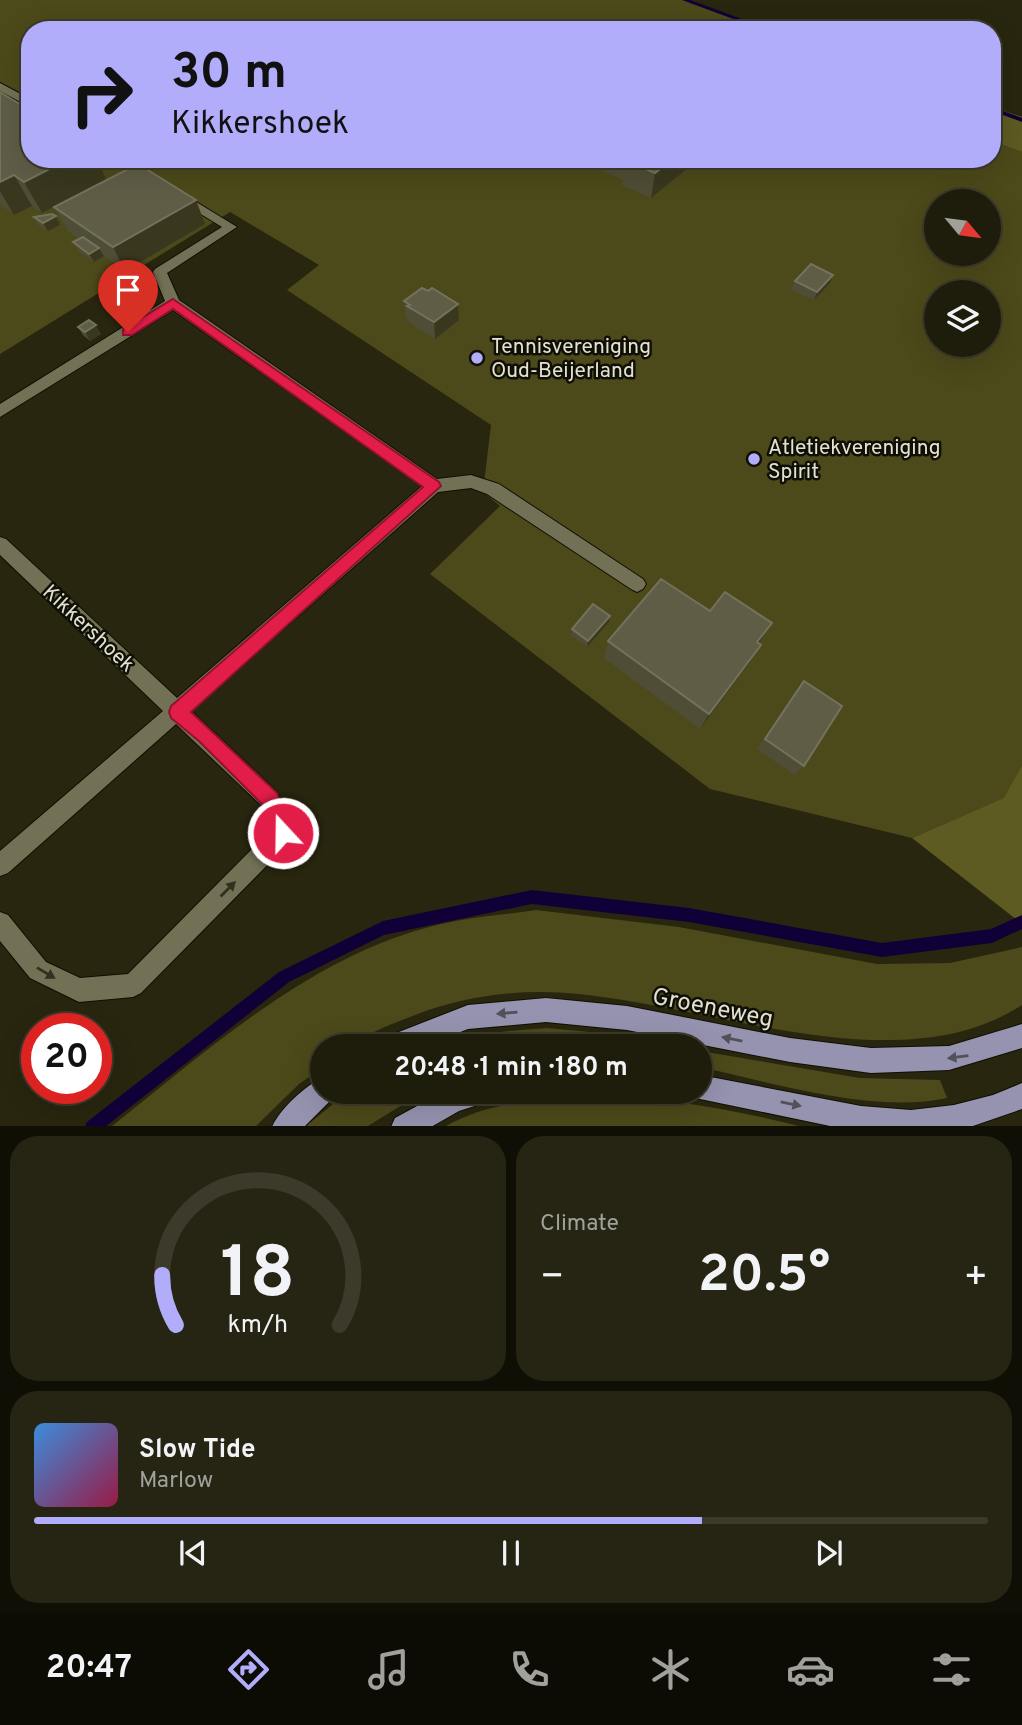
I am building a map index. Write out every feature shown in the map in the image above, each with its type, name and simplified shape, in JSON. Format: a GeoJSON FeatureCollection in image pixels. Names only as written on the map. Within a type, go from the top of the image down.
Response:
{"type":"FeatureCollection","features":[{"type":"Feature","properties":{"kind":"main road","name":"Groeneweg"},"geometry":{"type":"LineString","coordinates":[[422,1034],[477,1016],[541,1010],[618,1018],[708,1034]]}},
{"type":"Feature","properties":{"kind":"main road","name":"Groeneweg"},"geometry":{"type":"LineString","coordinates":[[712,1035],[859,1061],[966,1057],[1022,1036]]}},
{"type":"Feature","properties":{"kind":"main road"},"geometry":{"type":"LineString","coordinates":[[712,1089],[861,1119],[911,1123],[954,1118],[993,1108],[1022,1096]]}},
{"type":"Feature","properties":{"kind":"main road"},"geometry":{"type":"LineString","coordinates":[[285,1126],[310,1102]]}},
{"type":"Feature","properties":{"kind":"main road"},"geometry":{"type":"LineString","coordinates":[[404,1126],[446,1104]]}},
{"type":"Feature","properties":{"kind":"lane"},"geometry":{"type":"LineString","coordinates":[[0,86],[21,99]]}},
{"type":"Feature","properties":{"kind":"lane"},"geometry":{"type":"LineString","coordinates":[[135,168],[231,227],[160,272],[173,303],[433,486]]}},
{"type":"Feature","properties":{"kind":"lane"},"geometry":{"type":"LineString","coordinates":[[0,411],[173,303]]}},
{"type":"Feature","properties":{"kind":"lane"},"geometry":{"type":"LineString","coordinates":[[0,865],[178,712],[433,486],[471,481],[493,489],[637,584]]}},
{"type":"Feature","properties":{"kind":"lane","name":"Kikkershoek"},"geometry":{"type":"LineString","coordinates":[[0,544],[270,799],[283,833],[133,985],[79,990],[38,970],[0,923]]}},
{"type":"Feature","properties":{"kind":"shaded area","name":"Atletiekvereniging Spirit"},"geometry":{"type":"Polygon","coordinates":[[[0,0],[687,0],[747,21],[21,21],[21,168],[1001,168],[1001,144],[1022,152],[1022,765],[1005,798],[912,838],[710,789],[430,574],[500,506],[483,492],[491,425],[287,290],[319,265],[230,212],[0,354],[0,0]]]}},
{"type":"Feature","properties":{"kind":"shaded area"},"geometry":{"type":"Polygon","coordinates":[[[1001,110],[1022,117],[1022,152],[1001,144],[1001,110]]]}},
{"type":"Feature","properties":{"kind":"shaded area"},"geometry":{"type":"Polygon","coordinates":[[[1022,765],[1022,924],[912,838],[1004,798],[1022,765]]]}},
{"type":"Feature","properties":{"kind":"shaded area"},"geometry":{"type":"Polygon","coordinates":[[[536,910],[679,927],[877,964],[950,963],[1022,947],[1022,1005],[969,1029],[911,1039],[850,1039],[786,1031],[596,996],[539,992],[492,995],[445,1005],[371,1034],[310,1034],[310,1076],[256,1126],[112,1126],[226,1035],[307,980],[350,957],[395,938],[441,924],[536,910]]]}},
{"type":"Feature","properties":{"kind":"shaded area"},"geometry":{"type":"Polygon","coordinates":[[[547,1028],[612,1034],[486,1034],[547,1028]]]}},
{"type":"Feature","properties":{"kind":"shaded area"},"geometry":{"type":"Polygon","coordinates":[[[712,1053],[860,1078],[940,1080],[947,1098],[888,1102],[791,1088],[712,1070],[712,1053]]]}},
{"type":"Feature","properties":{"kind":"shaded area"},"geometry":{"type":"Polygon","coordinates":[[[333,1104],[404,1104],[368,1126],[306,1126],[333,1104]]]}},
{"type":"Feature","properties":{"kind":"shaded area"},"geometry":{"type":"Polygon","coordinates":[[[509,1104],[688,1104],[799,1126],[446,1126],[487,1109],[509,1104]]]}},
{"type":"Feature","properties":{"kind":"building"},"geometry":{"type":"Polygon","coordinates":[[[0,92],[21,105],[21,168],[51,168],[24,182],[14,175],[0,182],[0,92]]]}},
{"type":"Feature","properties":{"kind":"building"},"geometry":{"type":"Polygon","coordinates":[[[130,168],[144,168],[196,200],[113,247],[54,207],[130,168]]]}},
{"type":"Feature","properties":{"kind":"building"},"geometry":{"type":"Polygon","coordinates":[[[644,168],[661,168],[655,173],[644,168]]]}},
{"type":"Feature","properties":{"kind":"building"},"geometry":{"type":"Polygon","coordinates":[[[52,214],[56,216],[43,223],[34,217],[52,214]]]}},
{"type":"Feature","properties":{"kind":"building"},"geometry":{"type":"Polygon","coordinates":[[[83,237],[99,248],[89,254],[73,242],[83,237]]]}},
{"type":"Feature","properties":{"kind":"building"},"geometry":{"type":"Polygon","coordinates":[[[811,264],[833,275],[817,292],[795,281],[811,264]]]}},
{"type":"Feature","properties":{"kind":"building"},"geometry":{"type":"Polygon","coordinates":[[[422,288],[428,291],[432,288],[458,304],[434,322],[407,306],[410,305],[404,301],[422,288]]]}},
{"type":"Feature","properties":{"kind":"building"},"geometry":{"type":"Polygon","coordinates":[[[89,320],[96,325],[85,332],[78,327],[89,320]]]}},
{"type":"Feature","properties":{"kind":"building"},"geometry":{"type":"Polygon","coordinates":[[[661,579],[710,611],[725,592],[772,623],[757,642],[761,645],[709,714],[608,641],[661,579]]]}},
{"type":"Feature","properties":{"kind":"building"},"geometry":{"type":"Polygon","coordinates":[[[593,604],[610,616],[588,641],[572,629],[593,604]]]}},
{"type":"Feature","properties":{"kind":"building"},"geometry":{"type":"Polygon","coordinates":[[[804,681],[842,706],[804,766],[765,739],[804,681]]]}},
{"type":"Feature","properties":{"kind":"waterway"},"geometry":{"type":"LineString","coordinates":[[685,0],[744,21]]}},
{"type":"Feature","properties":{"kind":"waterway"},"geometry":{"type":"LineString","coordinates":[[1001,112],[1022,120]]}},
{"type":"Feature","properties":{"kind":"waterway"},"geometry":{"type":"LineString","coordinates":[[93,1126],[284,977],[383,928],[532,897],[689,915],[882,950],[992,936],[1022,922]]}},
{"type":"Feature","properties":{"kind":"place","name":"Tennisvereniging Oud-Beijerland"},"geometry":{"type":"Point","coordinates":[477,358]}},
{"type":"Feature","properties":{"kind":"place","name":"Atletiekvereniging Spirit"},"geometry":{"type":"Point","coordinates":[754,459]}},
{"type":"Feature","properties":{"kind":"route"},"geometry":{"type":"LineString","coordinates":[[128,332],[173,303],[433,486],[178,712],[270,799],[283,833]]}}]}
